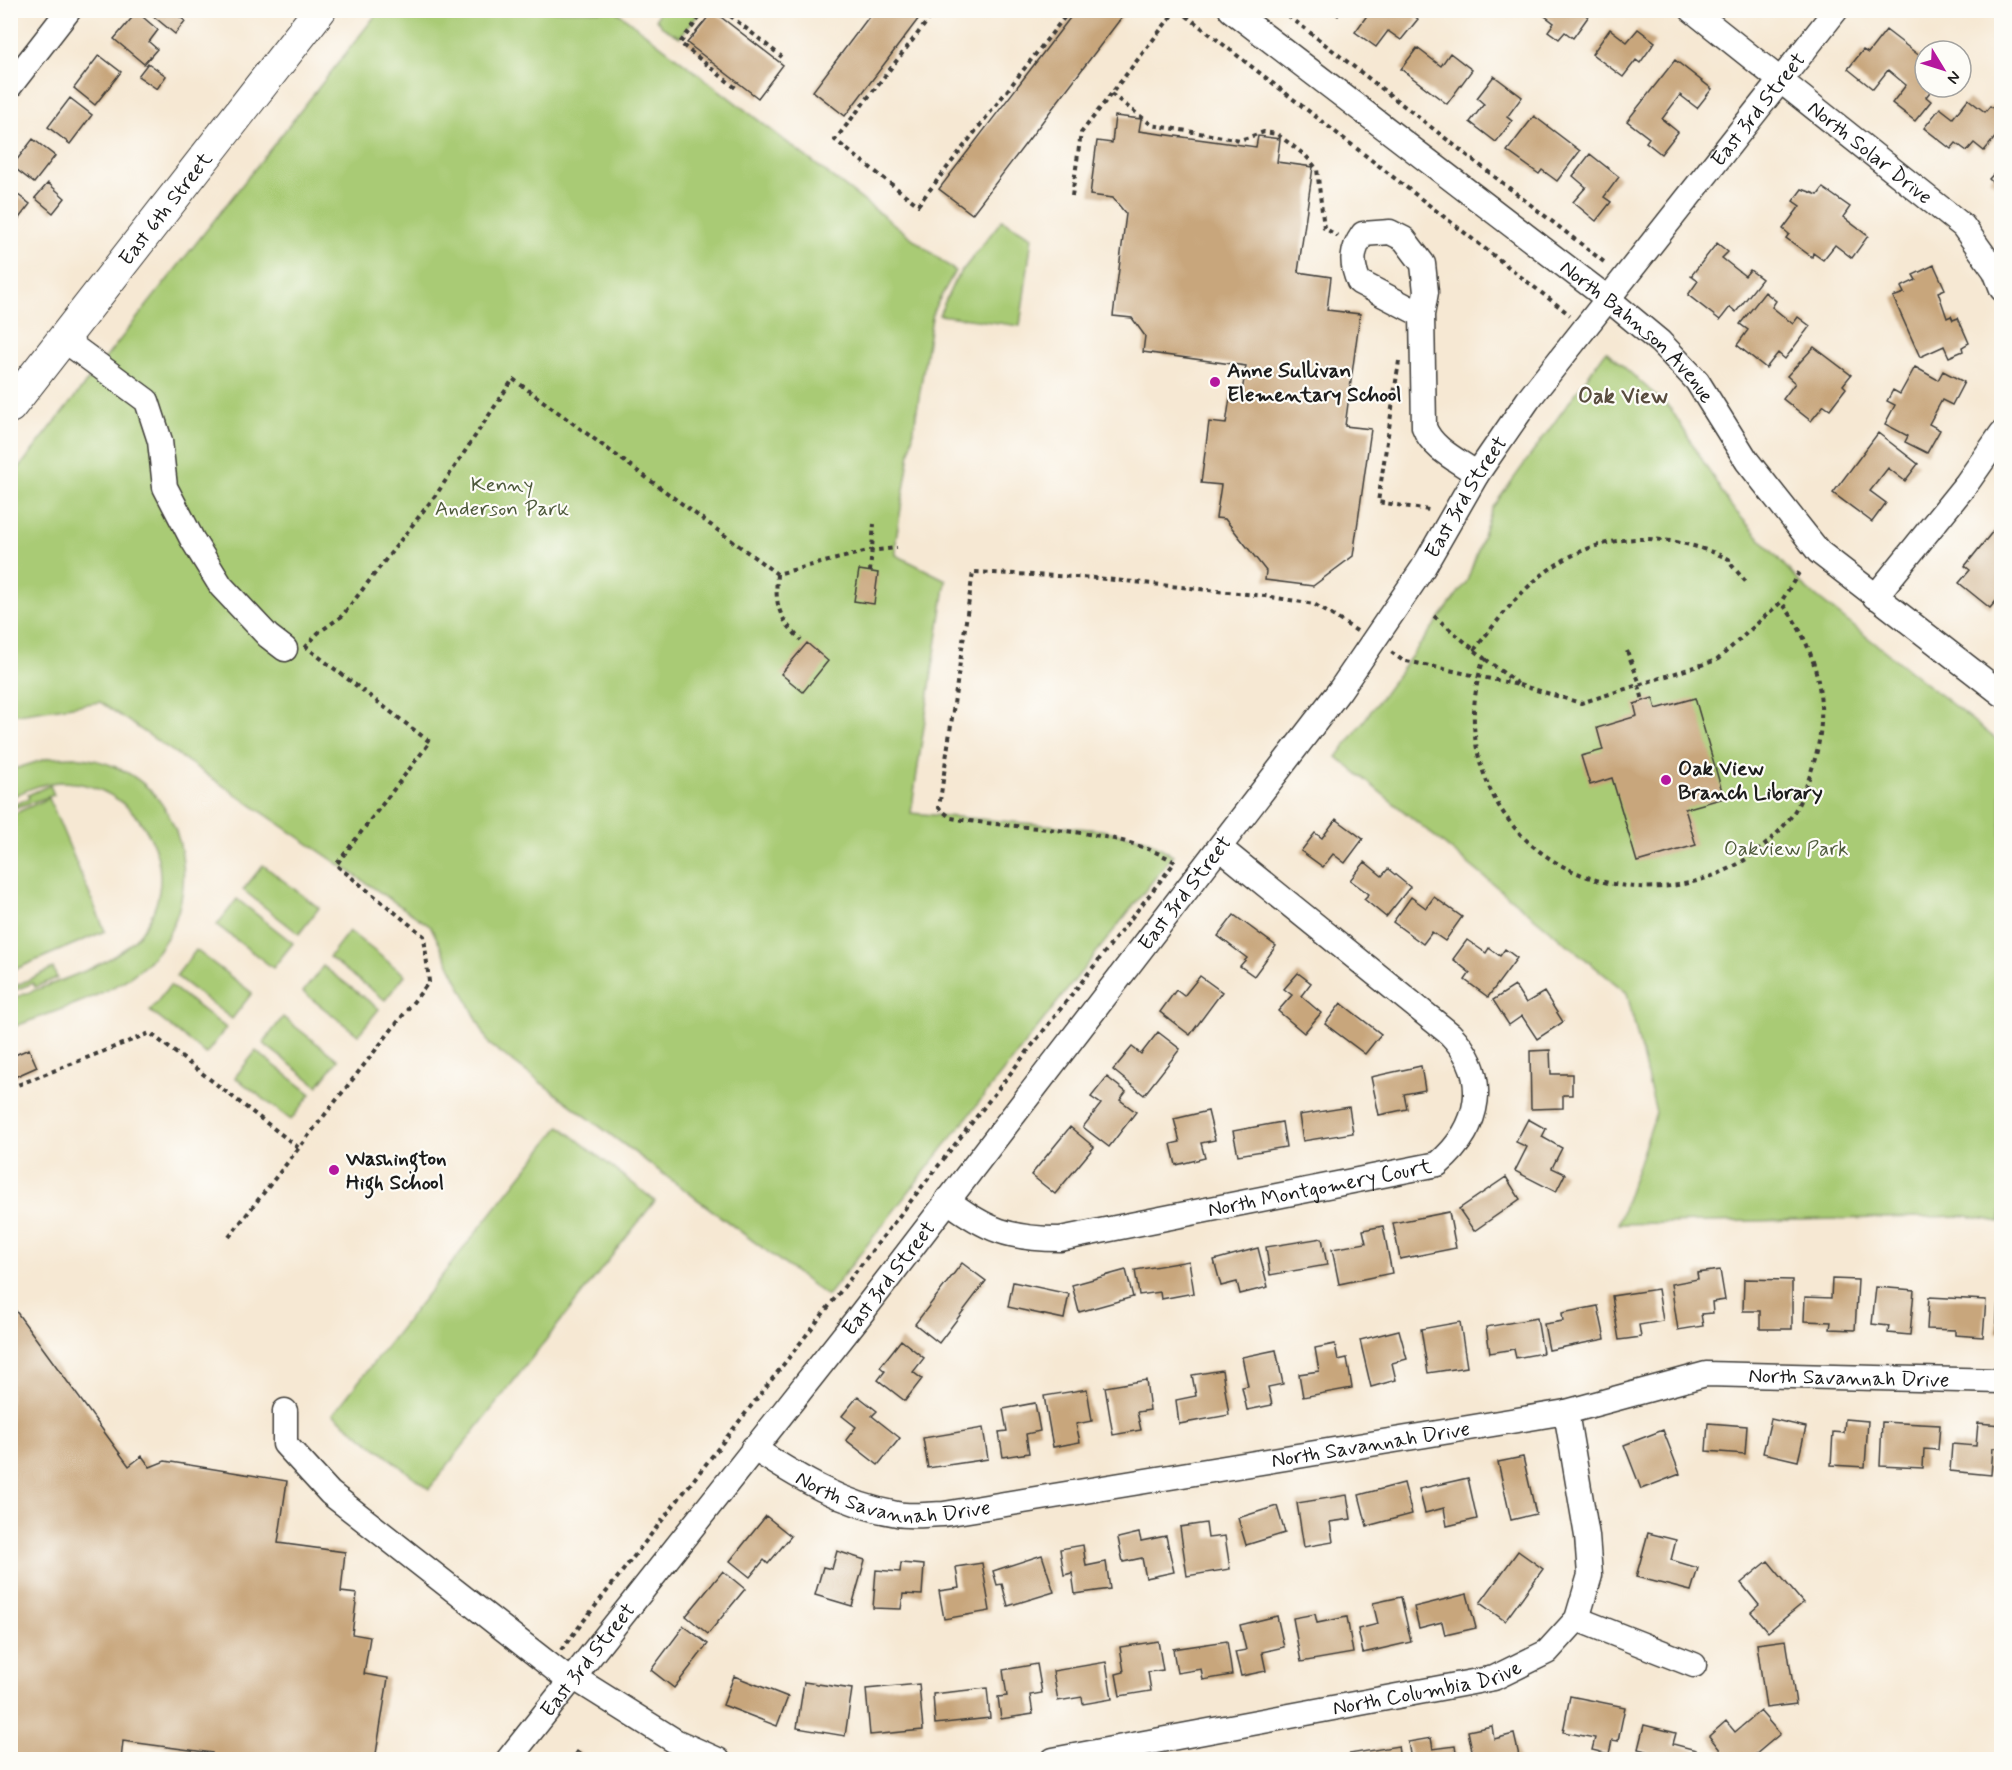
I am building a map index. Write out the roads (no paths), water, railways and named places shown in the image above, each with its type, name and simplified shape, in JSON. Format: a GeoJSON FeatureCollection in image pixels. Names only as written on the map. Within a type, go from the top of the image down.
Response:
{"type":"FeatureCollection","features":[{"type":"Feature","properties":{"kind":"main road","name":"East 6th Street"},"geometry":{"type":"LineString","coordinates":[[10,407],[320,10]]}},
{"type":"Feature","properties":{"kind":"street"},"geometry":{"type":"LineString","coordinates":[[10,86],[69,10]]}},
{"type":"Feature","properties":{"kind":"street","name":"North Bahnson Avenue"},"geometry":{"type":"LineString","coordinates":[[1231,10],[1608,298],[1680,361],[1697,381],[1747,461],[1819,552],[2001,694]]}},
{"type":"Feature","properties":{"kind":"street","name":"North Solar Drive"},"geometry":{"type":"LineString","coordinates":[[1692,10],[1963,226],[1995,271],[2001,289]]}},
{"type":"Feature","properties":{"kind":"street","name":"East 3rd Street"},"geometry":{"type":"LineString","coordinates":[[508,1760],[857,1319],[1340,690],[1423,568],[1477,474],[1528,400],[1836,10]]}},
{"type":"Feature","properties":{"kind":"street"},"geometry":{"type":"LineString","coordinates":[[1422,315],[1424,427],[1427,436],[1436,446],[1477,474]]}},
{"type":"Feature","properties":{"kind":"street"},"geometry":{"type":"LineString","coordinates":[[63,339],[147,401],[160,441],[165,487],[192,539],[221,586],[268,636],[298,649]]}},
{"type":"Feature","properties":{"kind":"street"},"geometry":{"type":"LineString","coordinates":[[1875,597],[1967,483],[2001,432]]}},
{"type":"Feature","properties":{"kind":"street","name":"North Montgomery Court"},"geometry":{"type":"LineString","coordinates":[[947,1200],[989,1228],[1027,1239],[1060,1239],[1438,1164],[1463,1137],[1475,1103],[1473,1065],[1465,1050],[1450,1034],[1220,848]]}},
{"type":"Feature","properties":{"kind":"street","name":"North Savannah Drive"},"geometry":{"type":"LineString","coordinates":[[753,1448],[808,1484],[856,1504],[899,1515],[944,1514],[1566,1412],[1706,1374],[2001,1381]]}},
{"type":"Feature","properties":{"kind":"street"},"geometry":{"type":"LineString","coordinates":[[285,1411],[285,1444],[330,1493],[572,1679],[675,1740],[718,1760]]}},
{"type":"Feature","properties":{"kind":"street","name":"North Columbia Drive"},"geometry":{"type":"LineString","coordinates":[[1053,1760],[1494,1678],[1547,1652],[1577,1619],[1590,1575],[1587,1536],[1566,1412]]}},
{"type":"Feature","properties":{"kind":"street"},"geometry":{"type":"LineString","coordinates":[[1577,1619],[1694,1665]]}},
{"type":"Feature","properties":{"kind":"place","name":"Anne Sullivan Elementary School"},"geometry":{"type":"Point","coordinates":[1215,382]}},
{"type":"Feature","properties":{"kind":"place","name":"Oak View Branch Library"},"geometry":{"type":"Point","coordinates":[1666,780]}},
{"type":"Feature","properties":{"kind":"place","name":"Washington High School"},"geometry":{"type":"Point","coordinates":[334,1170]}},
{"type":"Feature","properties":{"kind":"district","name":"Oak View"},"geometry":{"type":"Point","coordinates":[1623,395]}},
{"type":"Feature","properties":{"kind":"park label","name":"Kenny Anderson Park"},"geometry":{"type":"Point","coordinates":[502,496]}},
{"type":"Feature","properties":{"kind":"park label","name":"Oakview Park"},"geometry":{"type":"Point","coordinates":[1786,848]}}]}
